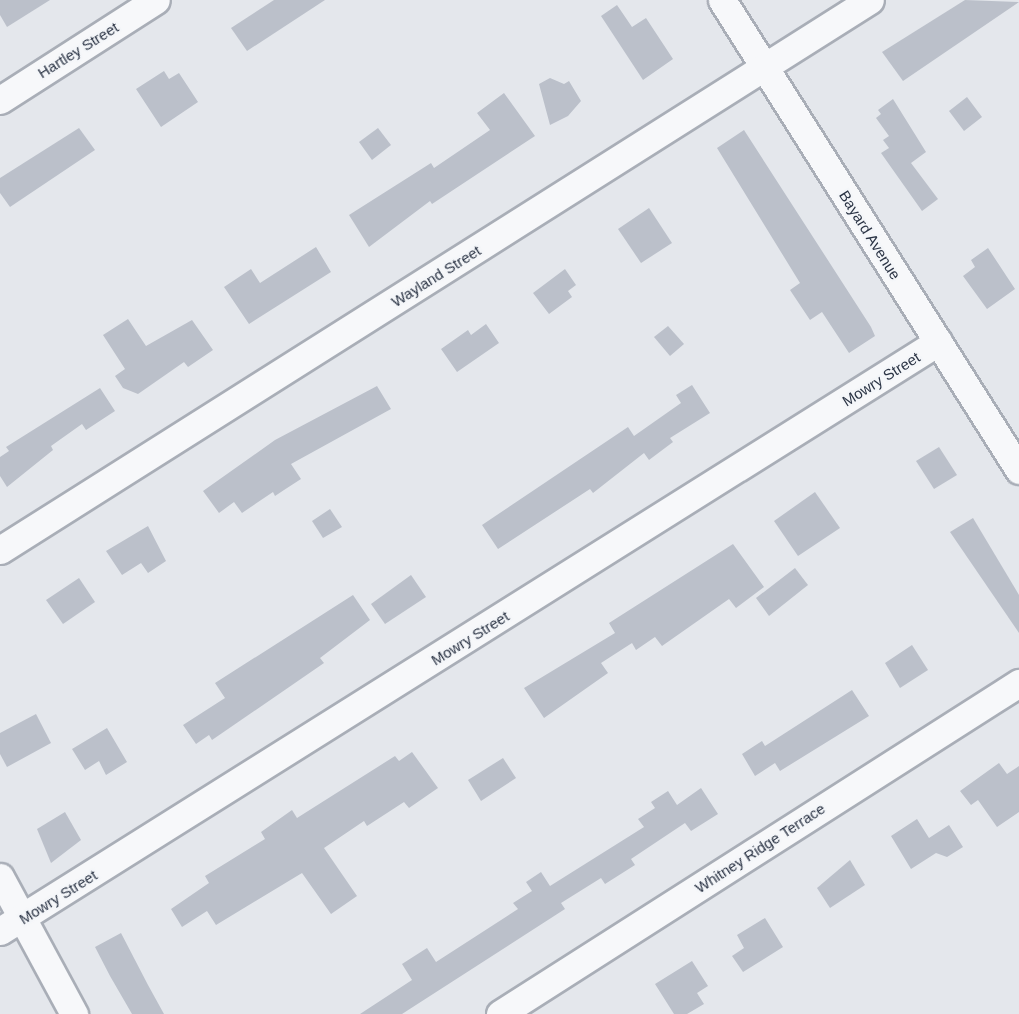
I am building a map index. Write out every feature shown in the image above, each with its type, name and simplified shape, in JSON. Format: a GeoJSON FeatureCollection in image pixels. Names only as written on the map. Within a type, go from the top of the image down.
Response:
{"type":"FeatureCollection","features":[{"type":"Feature","properties":{"kind":"street","name":"Hartley Street"},"geometry":{"type":"LineString","coordinates":[[0,99],[156,0]]}},
{"type":"Feature","properties":{"kind":"street","name":"Bayard Avenue"},"geometry":{"type":"LineString","coordinates":[[722,0],[1019,470]]}},
{"type":"Feature","properties":{"kind":"street","name":"Wayland Street"},"geometry":{"type":"LineString","coordinates":[[0,550],[765,69],[870,0]]}},
{"type":"Feature","properties":{"kind":"street","name":"Mowry Street"},"geometry":{"type":"LineString","coordinates":[[12,925],[938,342]]}},
{"type":"Feature","properties":{"kind":"street","name":"Whitney Ridge Terrace"},"geometry":{"type":"LineString","coordinates":[[500,1014],[1019,683]]}},
{"type":"Feature","properties":{"kind":"street"},"geometry":{"type":"LineString","coordinates":[[0,877],[12,925],[74,1014]]}},
{"type":"Feature","properties":{"kind":"building"},"geometry":{"type":"Polygon","coordinates":[[[0,0],[50,0],[7,27],[0,15],[0,0]]]}},
{"type":"Feature","properties":{"kind":"building"},"geometry":{"type":"Polygon","coordinates":[[[274,0],[325,0],[247,51],[231,28],[274,0]]]}},
{"type":"Feature","properties":{"kind":"building"},"geometry":{"type":"Polygon","coordinates":[[[965,0],[1019,2],[903,81],[882,52],[965,0]]]}},
{"type":"Feature","properties":{"kind":"building"},"geometry":{"type":"Polygon","coordinates":[[[617,5],[632,27],[646,18],[673,59],[643,80],[601,16],[617,5]]]}},
{"type":"Feature","properties":{"kind":"building"},"geometry":{"type":"Polygon","coordinates":[[[164,71],[169,79],[179,73],[198,102],[161,127],[136,89],[164,71]]]}},
{"type":"Feature","properties":{"kind":"building"},"geometry":{"type":"Polygon","coordinates":[[[550,78],[564,84],[569,81],[581,101],[568,116],[550,125],[539,84],[550,78]]]}},
{"type":"Feature","properties":{"kind":"building"},"geometry":{"type":"Polygon","coordinates":[[[504,93],[535,136],[432,204],[430,201],[369,247],[349,215],[431,163],[434,168],[490,130],[477,113],[504,93]]]}},
{"type":"Feature","properties":{"kind":"building"},"geometry":{"type":"Polygon","coordinates":[[[967,97],[982,117],[964,131],[949,111],[967,97]]]}},
{"type":"Feature","properties":{"kind":"building"},"geometry":{"type":"Polygon","coordinates":[[[893,99],[926,152],[911,163],[938,199],[922,211],[881,153],[889,148],[883,140],[889,136],[876,118],[881,114],[878,110],[893,99]]]}},
{"type":"Feature","properties":{"kind":"building"},"geometry":{"type":"Polygon","coordinates":[[[79,128],[95,150],[10,207],[0,193],[0,178],[79,128]]]}},
{"type":"Feature","properties":{"kind":"building"},"geometry":{"type":"Polygon","coordinates":[[[378,128],[391,145],[372,160],[359,142],[378,128]]]}},
{"type":"Feature","properties":{"kind":"building"},"geometry":{"type":"Polygon","coordinates":[[[744,130],[871,327],[875,336],[849,353],[822,312],[810,320],[790,290],[800,283],[717,148],[744,130]]]}},
{"type":"Feature","properties":{"kind":"building"},"geometry":{"type":"Polygon","coordinates":[[[649,208],[672,243],[641,263],[618,229],[649,208]]]}},
{"type":"Feature","properties":{"kind":"building"},"geometry":{"type":"Polygon","coordinates":[[[316,247],[331,272],[249,324],[224,287],[251,269],[260,283],[316,247]]]}},
{"type":"Feature","properties":{"kind":"building"},"geometry":{"type":"Polygon","coordinates":[[[988,248],[1015,289],[987,309],[963,276],[975,267],[971,260],[988,248]]]}},
{"type":"Feature","properties":{"kind":"building"},"geometry":{"type":"Polygon","coordinates":[[[565,269],[576,285],[568,291],[572,297],[549,314],[533,293],[565,269]]]}},
{"type":"Feature","properties":{"kind":"building"},"geometry":{"type":"Polygon","coordinates":[[[128,319],[146,346],[192,320],[213,350],[188,367],[184,362],[138,394],[123,388],[115,376],[125,369],[103,335],[128,319]]]}},
{"type":"Feature","properties":{"kind":"building"},"geometry":{"type":"Polygon","coordinates":[[[486,324],[499,343],[457,372],[441,349],[468,330],[471,335],[486,324]]]}},
{"type":"Feature","properties":{"kind":"building"},"geometry":{"type":"Polygon","coordinates":[[[668,326],[684,344],[670,356],[654,337],[668,326]]]}},
{"type":"Feature","properties":{"kind":"building"},"geometry":{"type":"Polygon","coordinates":[[[692,385],[710,413],[670,438],[673,442],[649,460],[644,453],[593,493],[590,489],[498,549],[482,525],[628,427],[634,436],[681,403],[676,395],[692,385]]]}},
{"type":"Feature","properties":{"kind":"building"},"geometry":{"type":"Polygon","coordinates":[[[377,386],[391,409],[291,464],[301,479],[275,496],[273,492],[242,513],[234,502],[219,513],[203,491],[275,440],[377,386]]]}},
{"type":"Feature","properties":{"kind":"building"},"geometry":{"type":"Polygon","coordinates":[[[100,388],[115,411],[86,430],[82,424],[51,446],[53,450],[7,487],[0,476],[0,457],[9,451],[6,447],[100,388]]]}},
{"type":"Feature","properties":{"kind":"building"},"geometry":{"type":"Polygon","coordinates":[[[939,447],[957,475],[934,489],[916,461],[939,447]]]}},
{"type":"Feature","properties":{"kind":"building"},"geometry":{"type":"Polygon","coordinates":[[[815,492],[840,528],[798,556],[774,521],[815,492]]]}},
{"type":"Feature","properties":{"kind":"building"},"geometry":{"type":"Polygon","coordinates":[[[330,509],[342,527],[323,538],[312,521],[330,509]]]}},
{"type":"Feature","properties":{"kind":"building"},"geometry":{"type":"Polygon","coordinates":[[[973,518],[1019,595],[1019,633],[950,532],[973,518]]]}},
{"type":"Feature","properties":{"kind":"building"},"geometry":{"type":"Polygon","coordinates":[[[148,526],[166,561],[148,573],[141,563],[122,575],[106,551],[148,526]]]}},
{"type":"Feature","properties":{"kind":"building"},"geometry":{"type":"Polygon","coordinates":[[[733,544],[764,587],[736,608],[729,599],[662,646],[655,637],[636,650],[632,643],[601,663],[608,673],[544,718],[524,688],[615,633],[609,623],[733,544]]]}},
{"type":"Feature","properties":{"kind":"building"},"geometry":{"type":"Polygon","coordinates":[[[795,568],[808,585],[769,616],[756,598],[795,568]]]}},
{"type":"Feature","properties":{"kind":"building"},"geometry":{"type":"Polygon","coordinates":[[[411,575],[426,597],[385,624],[371,604],[411,575]]]}},
{"type":"Feature","properties":{"kind":"building"},"geometry":{"type":"Polygon","coordinates":[[[79,578],[95,602],[63,624],[46,600],[79,578]]]}},
{"type":"Feature","properties":{"kind":"building"},"geometry":{"type":"Polygon","coordinates":[[[353,595],[370,620],[320,658],[324,663],[212,740],[209,735],[196,744],[183,725],[225,698],[215,683],[353,595]]]}},
{"type":"Feature","properties":{"kind":"building"},"geometry":{"type":"Polygon","coordinates":[[[912,645],[928,670],[900,688],[885,663],[912,645]]]}},
{"type":"Feature","properties":{"kind":"building"},"geometry":{"type":"Polygon","coordinates":[[[852,690],[869,716],[780,771],[775,763],[755,776],[742,754],[762,741],[765,746],[852,690]]]}},
{"type":"Feature","properties":{"kind":"building"},"geometry":{"type":"Polygon","coordinates":[[[36,714],[51,743],[7,767],[0,754],[0,733],[36,714]]]}},
{"type":"Feature","properties":{"kind":"building"},"geometry":{"type":"Polygon","coordinates":[[[107,728],[127,762],[106,775],[99,761],[85,770],[72,749],[107,728]]]}},
{"type":"Feature","properties":{"kind":"building"},"geometry":{"type":"Polygon","coordinates":[[[412,752],[438,788],[409,808],[404,802],[367,826],[364,821],[324,848],[357,896],[331,914],[302,873],[216,925],[207,911],[182,927],[171,909],[209,883],[205,876],[265,839],[261,832],[292,810],[297,818],[395,756],[399,761],[412,752]]]}},
{"type":"Feature","properties":{"kind":"building"},"geometry":{"type":"Polygon","coordinates":[[[503,758],[516,778],[481,801],[468,780],[503,758]]]}},
{"type":"Feature","properties":{"kind":"building"},"geometry":{"type":"Polygon","coordinates":[[[999,763],[1007,774],[1019,766],[1019,812],[997,827],[978,800],[971,805],[960,791],[999,763]]]}},
{"type":"Feature","properties":{"kind":"building"},"geometry":{"type":"Polygon","coordinates":[[[701,788],[718,814],[691,831],[685,823],[631,859],[635,865],[605,884],[601,878],[561,903],[565,909],[402,1014],[360,1014],[412,980],[402,964],[427,948],[436,962],[518,909],[513,903],[532,891],[526,882],[541,872],[550,886],[644,827],[638,819],[655,808],[651,802],[668,791],[677,805],[701,788]]]}},
{"type":"Feature","properties":{"kind":"building"},"geometry":{"type":"Polygon","coordinates":[[[65,812],[81,840],[51,863],[37,829],[65,812]]]}},
{"type":"Feature","properties":{"kind":"building"},"geometry":{"type":"Polygon","coordinates":[[[917,819],[929,838],[949,825],[963,847],[947,857],[936,853],[911,869],[891,836],[917,819]]]}},
{"type":"Feature","properties":{"kind":"building"},"geometry":{"type":"Polygon","coordinates":[[[850,860],[865,885],[830,908],[817,888],[850,860]]]}},
{"type":"Feature","properties":{"kind":"building"},"geometry":{"type":"Polygon","coordinates":[[[765,918],[783,947],[743,972],[732,956],[744,948],[737,935],[765,918]]]}},
{"type":"Feature","properties":{"kind":"building"},"geometry":{"type":"Polygon","coordinates":[[[121,933],[164,1014],[132,1014],[110,976],[95,947],[121,933]]]}},
{"type":"Feature","properties":{"kind":"building"},"geometry":{"type":"Polygon","coordinates":[[[692,961],[708,986],[697,993],[704,1004],[687,1014],[674,1014],[655,984],[692,961]]]}}]}
